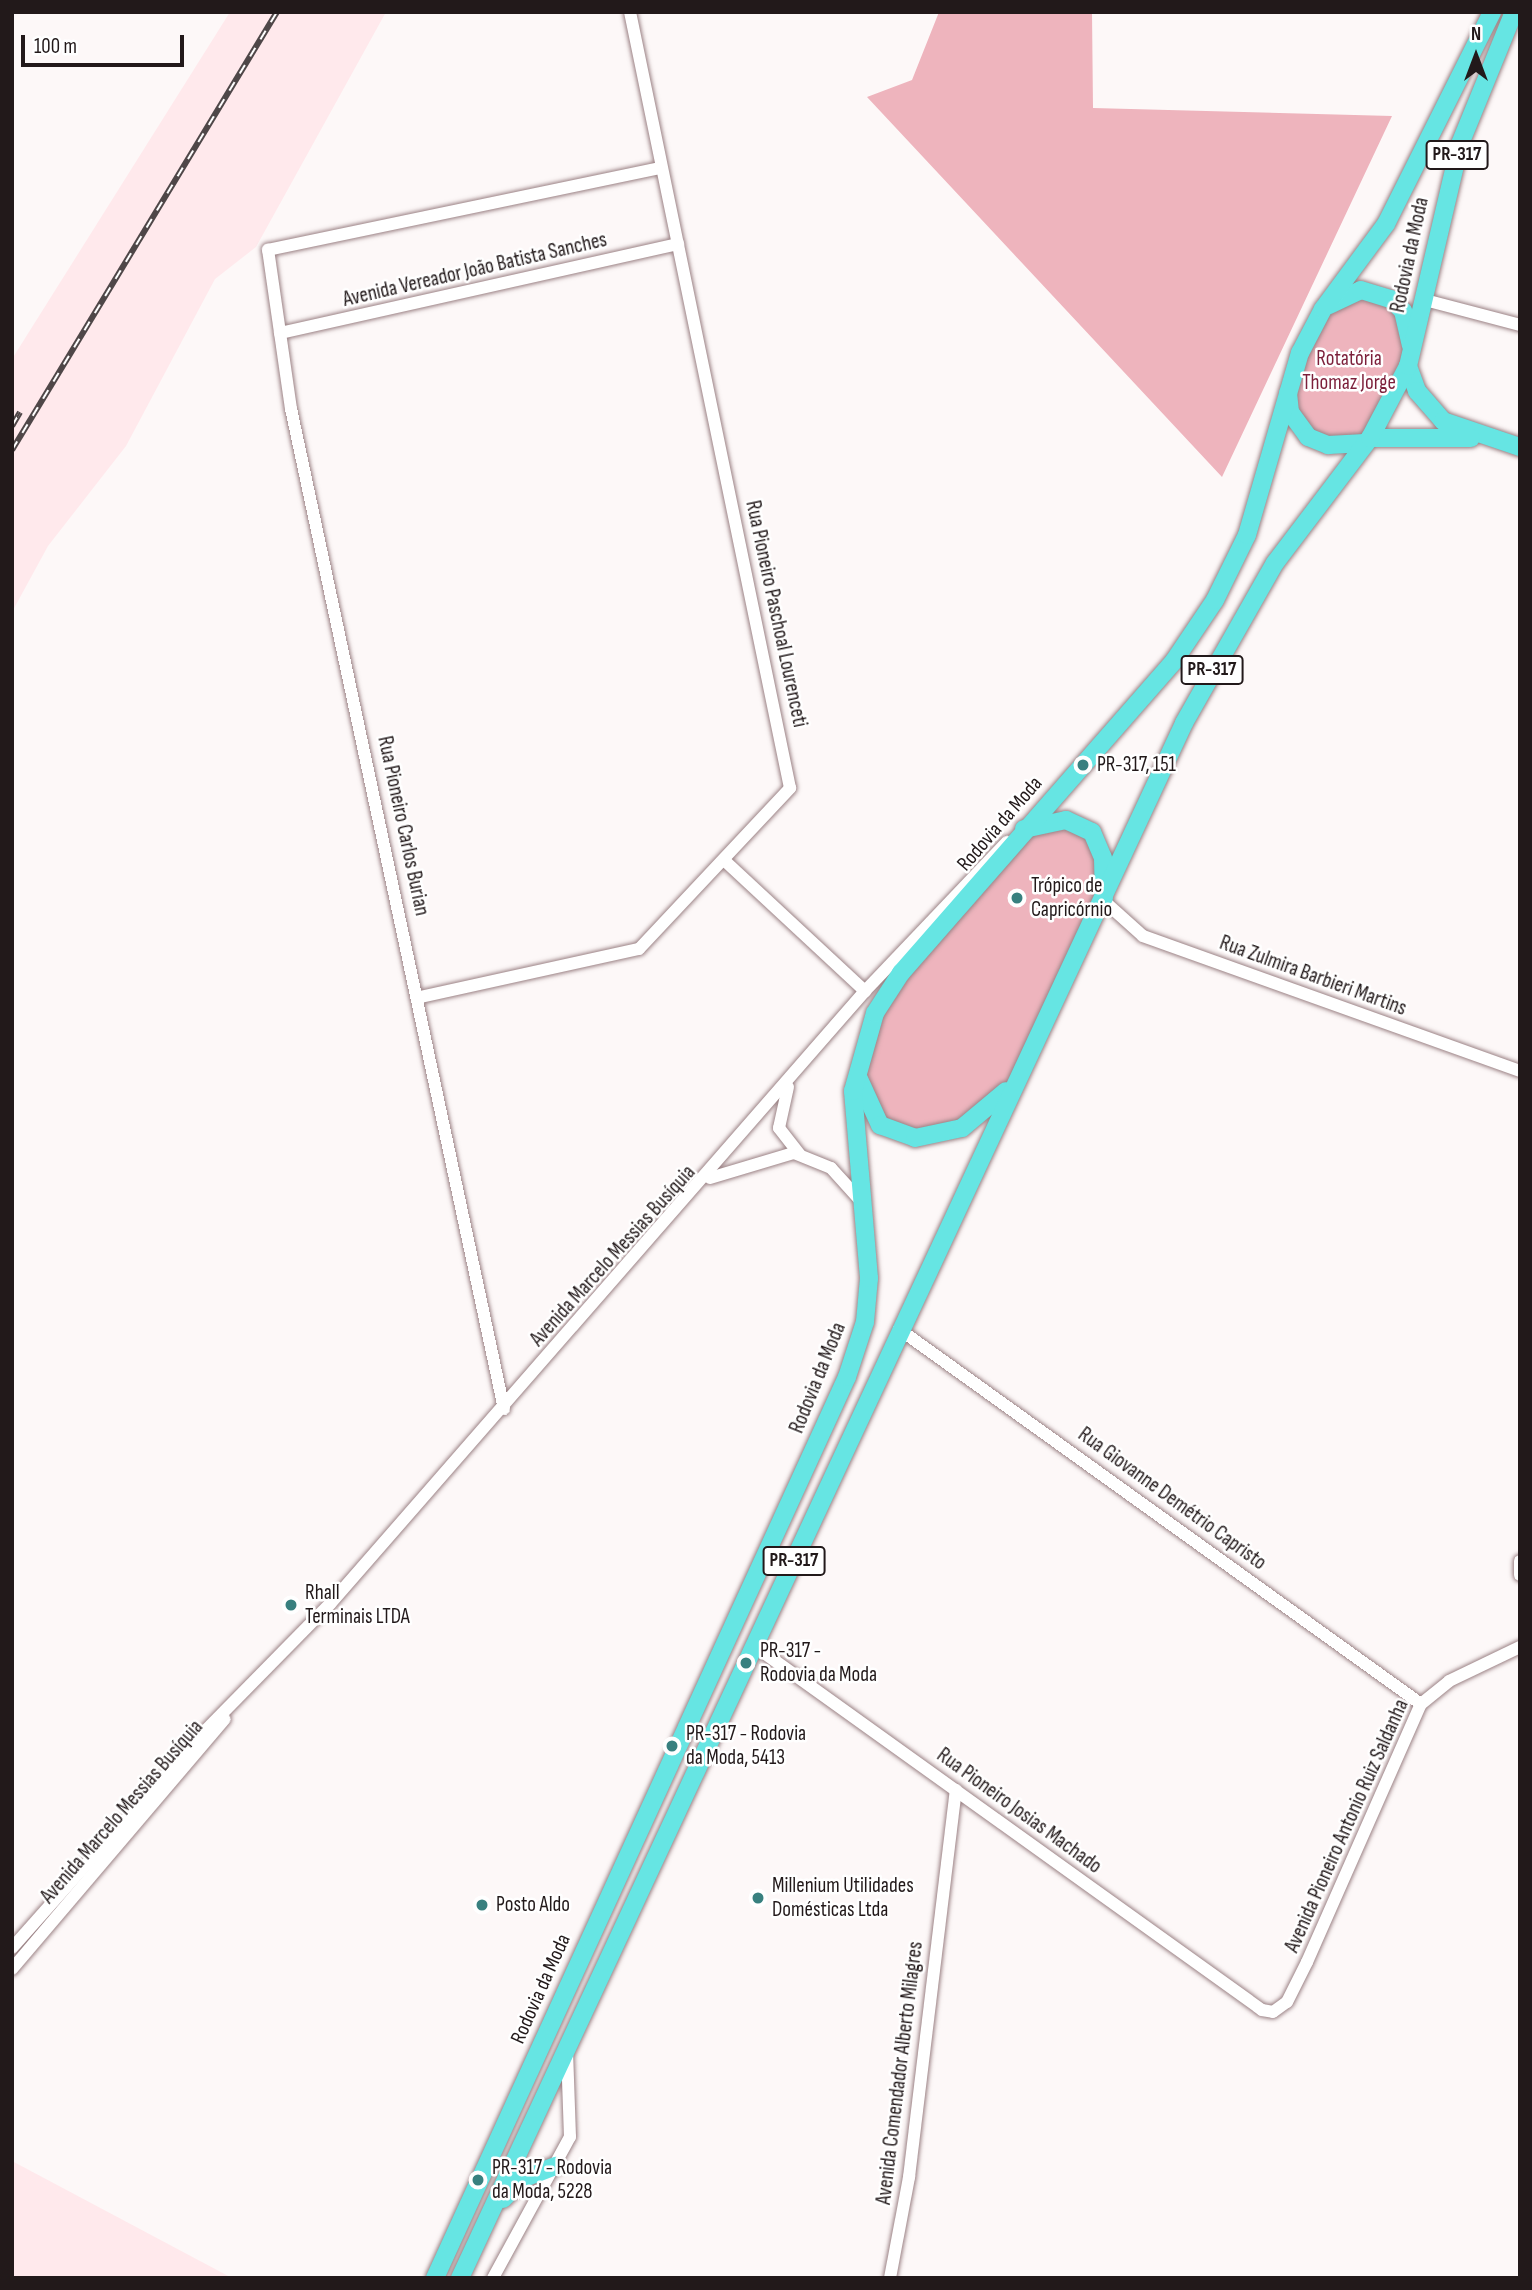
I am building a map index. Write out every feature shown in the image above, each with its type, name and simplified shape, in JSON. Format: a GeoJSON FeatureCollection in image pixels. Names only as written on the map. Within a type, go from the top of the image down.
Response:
{"type":"FeatureCollection","features":[{"type":"Feature","properties":{"kind":"highway","name":"Rodovia da Moda"},"geometry":{"type":"LineString","coordinates":[[1323,309],[1386,224],[1492,12]]}},
{"type":"Feature","properties":{"kind":"highway","name":"Rodovia da Moda"},"geometry":{"type":"LineString","coordinates":[[1410,359],[1460,144],[1514,14]]}},
{"type":"Feature","properties":{"kind":"highway"},"geometry":{"type":"LineString","coordinates":[[1323,309],[1361,290],[1384,296],[1403,311],[1410,359],[1427,408],[1489,439],[1520,447]]}},
{"type":"Feature","properties":{"kind":"highway","name":"PR-317"},"geometry":{"type":"LineString","coordinates":[[1288,386],[1323,309]]}},
{"type":"Feature","properties":{"kind":"highway","name":"PR-317"},"geometry":{"type":"LineString","coordinates":[[460,2278],[899,1329],[1230,635],[1275,563],[1367,441],[1410,359]]}},
{"type":"Feature","properties":{"kind":"highway","name":"Rodovia da Moda"},"geometry":{"type":"LineString","coordinates":[[435,2278],[847,1377],[865,1322],[869,1278],[852,1122],[856,1065],[875,1013],[901,973],[1023,829],[1127,717],[1214,600],[1247,535],[1288,386]]}},
{"type":"Feature","properties":{"kind":"highway"},"geometry":{"type":"LineString","coordinates":[[1288,386],[1290,412],[1308,437],[1328,444],[1489,439]]}},
{"type":"Feature","properties":{"kind":"highway"},"geometry":{"type":"LineString","coordinates":[[1023,829],[1066,820],[1092,832],[1103,858],[1104,901]]}},
{"type":"Feature","properties":{"kind":"highway"},"geometry":{"type":"LineString","coordinates":[[856,1065],[863,1097],[880,1125],[915,1138],[945,1135],[981,1117],[1019,1075]]}},
{"type":"Feature","properties":{"kind":"highway"},"geometry":{"type":"LineString","coordinates":[[487,2218],[515,2185],[556,2166]]}},
{"type":"Feature","properties":{"kind":"street","name":"Rua Pioneiro Paschoal Lourenceti"},"geometry":{"type":"LineString","coordinates":[[420,996],[639,949],[726,862],[787,795],[791,775],[660,168],[630,12]]}},
{"type":"Feature","properties":{"kind":"street","name":"Rua Pioneiro Carlos Burian"},"geometry":{"type":"LineString","coordinates":[[503,1409],[420,996],[280,333],[268,250],[660,168]]}},
{"type":"Feature","properties":{"kind":"street","name":"Avenida Vereador João Batista Sanches"},"geometry":{"type":"LineString","coordinates":[[280,333],[678,244]]}},
{"type":"Feature","properties":{"kind":"street"},"geometry":{"type":"LineString","coordinates":[[1425,300],[1520,325]]}},
{"type":"Feature","properties":{"kind":"street","name":"Avenida Marcelo Messias Busíquia"},"geometry":{"type":"LineString","coordinates":[[12,1969],[231,1710],[706,1180],[865,991],[989,857],[1023,829]]}},
{"type":"Feature","properties":{"kind":"street"},"geometry":{"type":"LineString","coordinates":[[726,862],[865,991]]}},
{"type":"Feature","properties":{"kind":"street","name":"Rua Zulmira Barbieri Martins"},"geometry":{"type":"LineString","coordinates":[[1104,901],[1143,936],[1520,1071]]}},
{"type":"Feature","properties":{"kind":"street"},"geometry":{"type":"LineString","coordinates":[[791,1080],[779,1128],[799,1154],[831,1168],[860,1200]]}},
{"type":"Feature","properties":{"kind":"street"},"geometry":{"type":"LineString","coordinates":[[706,1180],[767,1157],[799,1154]]}},
{"type":"Feature","properties":{"kind":"street","name":"Rua Giovanne Demétrio Capristo"},"geometry":{"type":"LineString","coordinates":[[899,1329],[1421,1704]]}},
{"type":"Feature","properties":{"kind":"street"},"geometry":{"type":"LineString","coordinates":[[1520,1561],[1520,1575]]}},
{"type":"Feature","properties":{"kind":"street","name":"Rua Pioneiro Josias Machado"},"geometry":{"type":"LineString","coordinates":[[753,1645],[1262,2010]]}},
{"type":"Feature","properties":{"kind":"street","name":"Avenida Pioneiro Antonio Ruiz Saldanha"},"geometry":{"type":"LineString","coordinates":[[1262,2010],[1282,2008],[1294,1988],[1421,1704],[1448,1681],[1520,1647]]}},
{"type":"Feature","properties":{"kind":"street","name":"Avenida Comendador Alberto Milagres"},"geometry":{"type":"LineString","coordinates":[[890,2278],[909,2177],[956,1790]]}},
{"type":"Feature","properties":{"kind":"street","name":"Avenida Marcelo Messias Busíquia"},"geometry":{"type":"LineString","coordinates":[[12,1948],[121,1837]]}},
{"type":"Feature","properties":{"kind":"street"},"geometry":{"type":"LineString","coordinates":[[493,2278],[570,2137],[567,2045]]}},
{"type":"Feature","properties":{"kind":"shaded area"},"geometry":{"type":"Polygon","coordinates":[[[230,12],[386,12],[256,247],[215,279],[126,446],[48,546],[12,612],[12,359],[230,12]]]}},
{"type":"Feature","properties":{"kind":"shaded area"},"geometry":{"type":"Polygon","coordinates":[[[12,2161],[232,2278],[12,2278],[12,2161]]]}},
{"type":"Feature","properties":{"kind":"green space"},"geometry":{"type":"Polygon","coordinates":[[[939,12],[1092,12],[1093,108],[1392,116],[1222,477],[867,97],[912,80],[939,12]]]}},
{"type":"Feature","properties":{"kind":"green space","name":"Rotatória Thomaz Jorge"},"geometry":{"type":"Polygon","coordinates":[[[1344,295],[1391,299],[1412,352],[1370,438],[1328,445],[1290,412],[1300,353],[1344,295]]]}},
{"type":"Feature","properties":{"kind":"green space"},"geometry":{"type":"Polygon","coordinates":[[[1081,826],[1102,878],[1019,1075],[981,1117],[895,1135],[863,1097],[875,1013],[1023,829],[1081,826]]]}},
{"type":"Feature","properties":{"kind":"railway"},"geometry":{"type":"LineString","coordinates":[[12,450],[277,12]]}},
{"type":"Feature","properties":{"kind":"railway"},"geometry":{"type":"LineString","coordinates":[[12,426],[20,412]]}},
{"type":"Feature","properties":{"kind":"place","name":"PR-317, 151"},"geometry":{"type":"Point","coordinates":[1083,765]}},
{"type":"Feature","properties":{"kind":"place","name":"Trópico de Capricórnio"},"geometry":{"type":"Point","coordinates":[1017,898]}},
{"type":"Feature","properties":{"kind":"place","name":"Rhall Terminais LTDA"},"geometry":{"type":"Point","coordinates":[291,1605]}},
{"type":"Feature","properties":{"kind":"place","name":"PR-317 - Rodovia da Moda"},"geometry":{"type":"Point","coordinates":[746,1663]}},
{"type":"Feature","properties":{"kind":"place","name":"PR-317 - Rodovia da Moda, 5413"},"geometry":{"type":"Point","coordinates":[672,1746]}},
{"type":"Feature","properties":{"kind":"place","name":"Millenium Utilidades Domésticas Ltda"},"geometry":{"type":"Point","coordinates":[758,1898]}},
{"type":"Feature","properties":{"kind":"place","name":"Posto Aldo"},"geometry":{"type":"Point","coordinates":[482,1905]}},
{"type":"Feature","properties":{"kind":"place","name":"PR-317 - Rodovia da Moda, 5228"},"geometry":{"type":"Point","coordinates":[478,2180]}}]}
